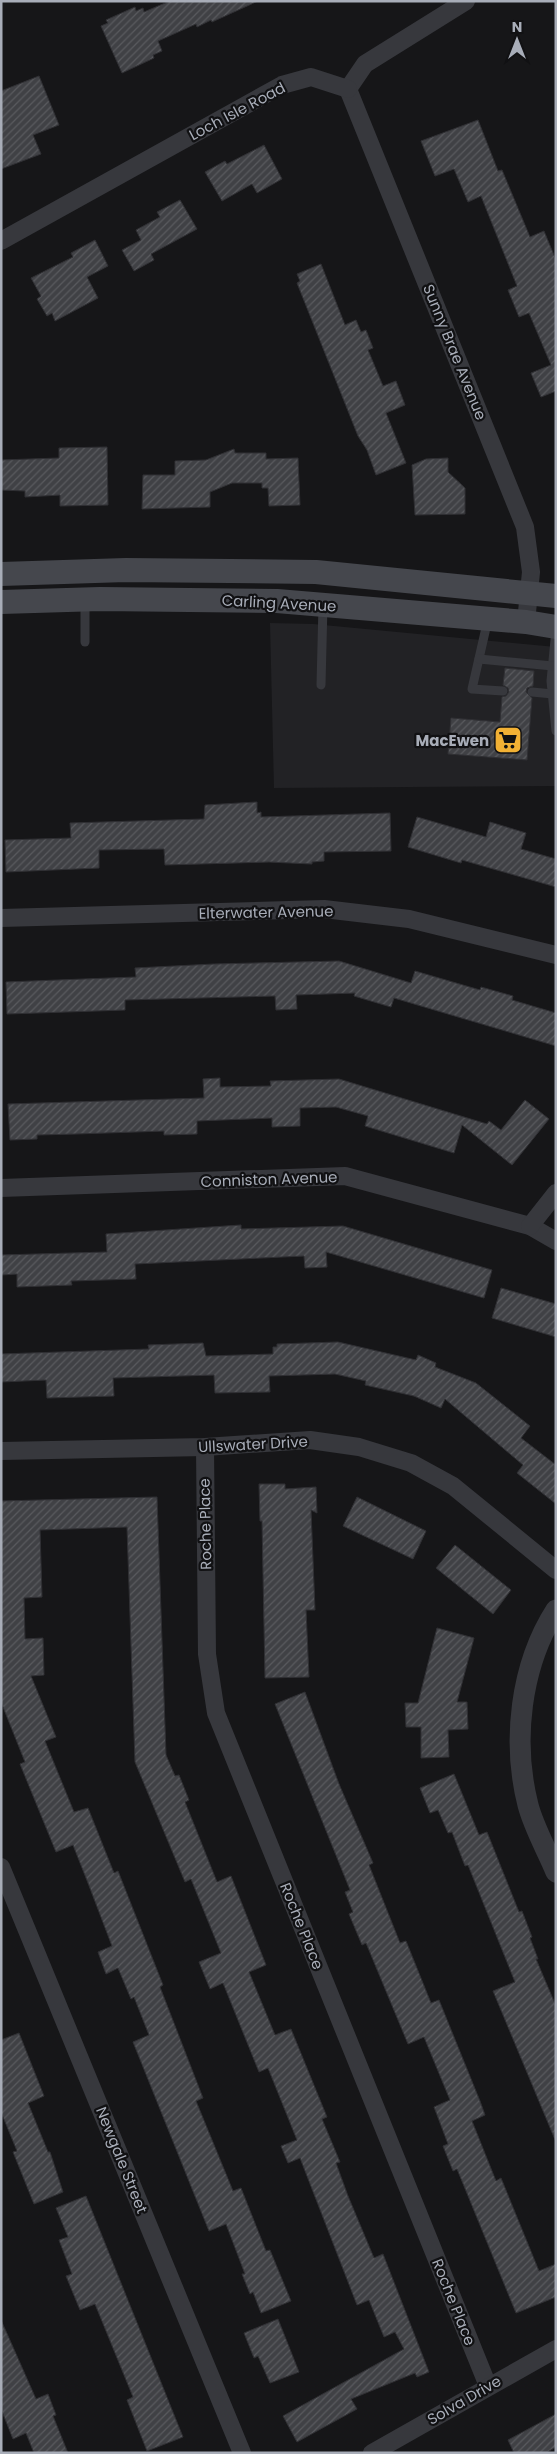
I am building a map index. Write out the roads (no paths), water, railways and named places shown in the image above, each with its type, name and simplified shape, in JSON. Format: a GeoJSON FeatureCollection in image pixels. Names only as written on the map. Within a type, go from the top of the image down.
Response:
{"type":"FeatureCollection","features":[{"type":"Feature","properties":{"kind":"main road","name":"Carling Avenue"},"geometry":{"type":"LineString","coordinates":[[1,574],[126,570],[316,572],[556,596]]}},
{"type":"Feature","properties":{"kind":"main road","name":"Carling Avenue"},"geometry":{"type":"LineString","coordinates":[[1,602],[85,600],[277,601],[526,622],[556,629]]}},
{"type":"Feature","properties":{"kind":"street"},"geometry":{"type":"LineString","coordinates":[[348,89],[365,64],[466,1]]}},
{"type":"Feature","properties":{"kind":"street","name":"Loch Isle Road"},"geometry":{"type":"LineString","coordinates":[[1,241],[282,85],[311,77],[348,89]]}},
{"type":"Feature","properties":{"kind":"street","name":"Sunny Brae Avenue"},"geometry":{"type":"LineString","coordinates":[[348,89],[525,527],[531,572],[526,622]]}},
{"type":"Feature","properties":{"kind":"street","name":"Elterwater Avenue"},"geometry":{"type":"LineString","coordinates":[[1,918],[324,909],[409,919],[556,955]]}},
{"type":"Feature","properties":{"kind":"street","name":"Conniston Avenue"},"geometry":{"type":"LineString","coordinates":[[1,1188],[344,1176],[530,1226],[556,1241]]}},
{"type":"Feature","properties":{"kind":"street"},"geometry":{"type":"LineString","coordinates":[[530,1226],[556,1193]]}},
{"type":"Feature","properties":{"kind":"street","name":"Ullswater Drive"},"geometry":{"type":"LineString","coordinates":[[1,1452],[205,1447],[310,1440],[359,1447],[411,1463],[453,1486],[556,1570]]}},
{"type":"Feature","properties":{"kind":"street","name":"Roche Place"},"geometry":{"type":"LineString","coordinates":[[205,1447],[207,1654],[216,1713],[488,2386]]}},
{"type":"Feature","properties":{"kind":"street"},"geometry":{"type":"LineString","coordinates":[[556,1610],[533,1657],[523,1706],[519,1758],[528,1807],[556,1872]]}},
{"type":"Feature","properties":{"kind":"street","name":"Newgale Street"},"geometry":{"type":"LineString","coordinates":[[1,1867],[242,2453]]}},
{"type":"Feature","properties":{"kind":"street","name":"Solva Drive"},"geometry":{"type":"LineString","coordinates":[[372,2453],[556,2349]]}},
{"type":"Feature","properties":{"kind":"lane"},"geometry":{"type":"LineString","coordinates":[[85,600],[85,642]]}},
{"type":"Feature","properties":{"kind":"lane"},"geometry":{"type":"LineString","coordinates":[[320,685],[323,605]]}},
{"type":"Feature","properties":{"kind":"lane"},"geometry":{"type":"LineString","coordinates":[[488,619],[472,689],[503,691]]}},
{"type":"Feature","properties":{"kind":"lane"},"geometry":{"type":"LineString","coordinates":[[556,629],[553,666],[556,731]]}},
{"type":"Feature","properties":{"kind":"lane"},"geometry":{"type":"LineString","coordinates":[[479,659],[553,666]]}},
{"type":"Feature","properties":{"kind":"lane"},"geometry":{"type":"LineString","coordinates":[[532,692],[553,694]]}},
{"type":"Feature","properties":{"kind":"place","name":"MacEwen"},"geometry":{"type":"Point","coordinates":[508,740]}}]}
